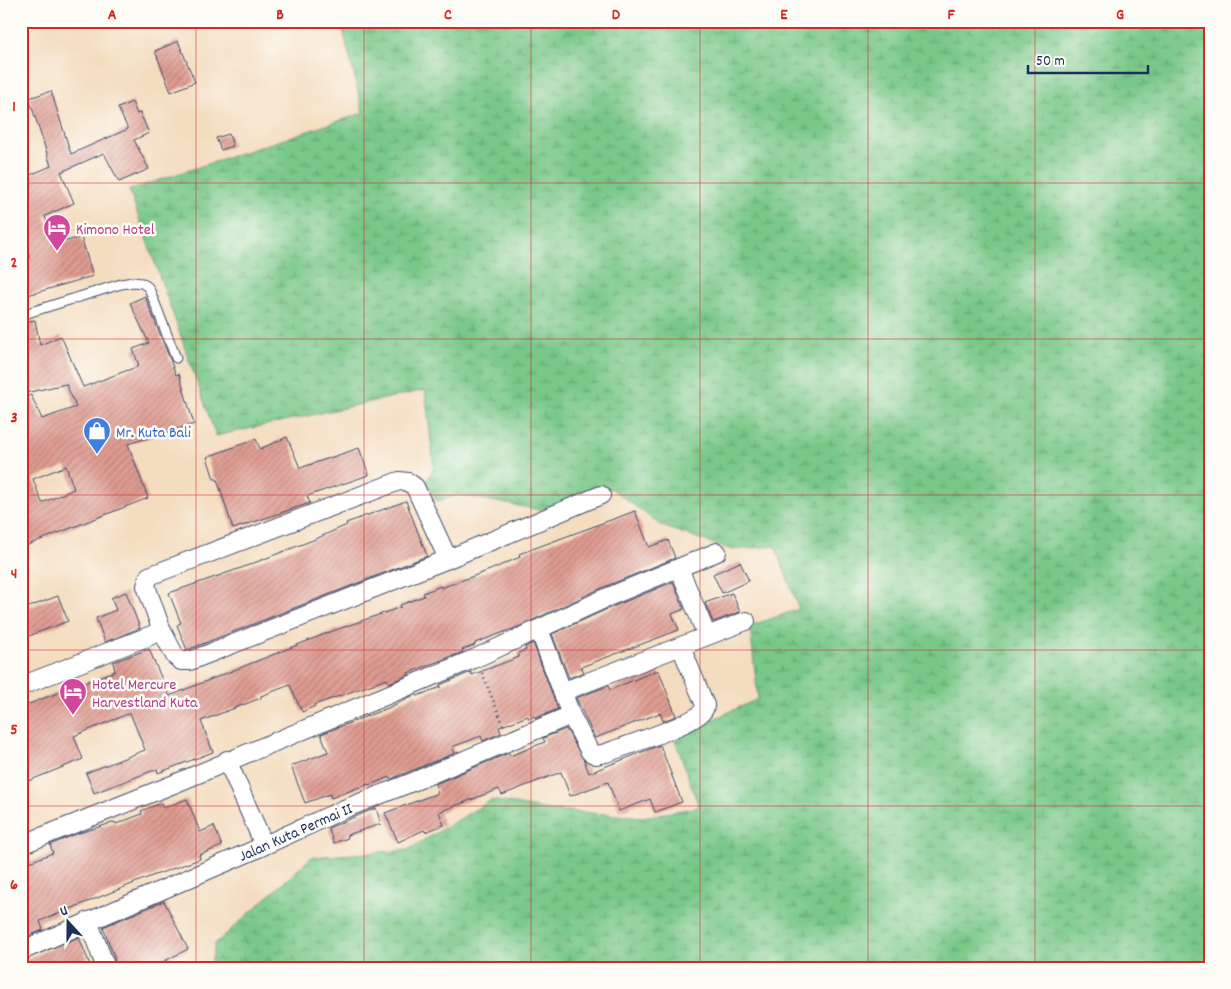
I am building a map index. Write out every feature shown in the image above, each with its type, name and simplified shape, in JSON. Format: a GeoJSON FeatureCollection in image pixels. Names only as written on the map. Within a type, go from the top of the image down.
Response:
{"type":"FeatureCollection","features":[{"type":"Feature","properties":{"kind":"street"},"geometry":{"type":"LineString","coordinates":[[448,559],[416,487],[408,482],[399,481],[149,576],[146,586],[162,631],[175,656],[181,661],[190,661],[448,559],[602,495]]}},
{"type":"Feature","properties":{"kind":"street"},"geometry":{"type":"LineString","coordinates":[[21,844],[476,658],[608,597],[717,552]]}},
{"type":"Feature","properties":{"kind":"street"},"geometry":{"type":"LineString","coordinates":[[679,568],[707,636]]}},
{"type":"Feature","properties":{"kind":"street"},"geometry":{"type":"LineString","coordinates":[[562,692],[746,621]]}},
{"type":"Feature","properties":{"kind":"street"},"geometry":{"type":"LineString","coordinates":[[539,629],[571,715],[590,752],[596,756],[606,754],[664,731],[703,712],[705,705],[681,647]]}},
{"type":"Feature","properties":{"kind":"street"},"geometry":{"type":"LineString","coordinates":[[21,686],[162,631]]}},
{"type":"Feature","properties":{"kind":"street","name":"Jalan Kuta Permai II"},"geometry":{"type":"LineString","coordinates":[[21,951],[344,809],[571,715]]}},
{"type":"Feature","properties":{"kind":"street"},"geometry":{"type":"LineString","coordinates":[[228,760],[264,845]]}},
{"type":"Feature","properties":{"kind":"street"},"geometry":{"type":"LineString","coordinates":[[88,921],[106,968]]}},
{"type":"Feature","properties":{"kind":"lane"},"geometry":{"type":"LineString","coordinates":[[21,315],[114,286],[134,282],[142,283],[152,292],[176,358]]}},
{"type":"Feature","properties":{"kind":"path"},"geometry":{"type":"LineString","coordinates":[[476,658],[510,741]]}},
{"type":"Feature","properties":{"kind":"green space"},"geometry":{"type":"Polygon","coordinates":[[[341,21],[1210,21],[1210,968],[210,968],[215,944],[312,857],[408,850],[491,800],[543,809],[643,817],[699,807],[674,737],[758,699],[750,626],[799,609],[775,546],[732,550],[662,526],[611,488],[540,510],[459,495],[437,501],[426,482],[434,468],[425,390],[216,436],[129,190],[363,113],[341,21]]]}},
{"type":"Feature","properties":{"kind":"building"},"geometry":{"type":"Polygon","coordinates":[[[178,41],[195,82],[171,92],[155,51],[178,41]]]}},
{"type":"Feature","properties":{"kind":"building"},"geometry":{"type":"Polygon","coordinates":[[[51,91],[71,154],[128,129],[118,108],[132,102],[137,114],[140,113],[149,133],[134,140],[149,169],[119,182],[104,153],[61,172],[74,203],[45,216],[53,245],[81,237],[93,276],[21,297],[21,262],[30,259],[21,229],[21,179],[51,166],[29,98],[51,91]]]}},
{"type":"Feature","properties":{"kind":"building"},"geometry":{"type":"Polygon","coordinates":[[[229,134],[233,146],[221,150],[216,138],[229,134]]]}},
{"type":"Feature","properties":{"kind":"building"},"geometry":{"type":"Polygon","coordinates":[[[145,296],[176,375],[179,374],[194,424],[128,444],[148,498],[25,546],[21,537],[21,399],[31,395],[42,419],[76,407],[66,384],[25,393],[21,377],[21,323],[35,320],[40,345],[61,336],[83,387],[139,366],[133,349],[149,343],[130,303],[145,296]],[[66,466],[33,479],[42,503],[74,489],[66,466]]]}},
{"type":"Feature","properties":{"kind":"building"},"geometry":{"type":"Polygon","coordinates":[[[287,437],[300,468],[359,448],[369,475],[307,496],[310,503],[233,529],[217,479],[214,479],[207,457],[256,439],[260,449],[287,437]]]}},
{"type":"Feature","properties":{"kind":"building"},"geometry":{"type":"Polygon","coordinates":[[[406,501],[427,556],[187,650],[177,625],[181,623],[169,593],[241,568],[313,540],[347,525],[346,523],[406,501]]]}},
{"type":"Feature","properties":{"kind":"building"},"geometry":{"type":"Polygon","coordinates":[[[635,511],[649,547],[668,540],[675,558],[604,587],[518,627],[475,643],[475,645],[462,650],[463,652],[408,673],[409,675],[389,683],[387,679],[314,705],[302,712],[290,685],[261,696],[261,698],[201,721],[213,752],[158,773],[157,769],[94,793],[86,773],[145,750],[130,713],[74,736],[83,759],[21,784],[21,707],[115,671],[113,662],[149,649],[169,696],[330,632],[401,607],[400,605],[424,596],[423,593],[490,570],[520,557],[519,554],[635,511]]]}},
{"type":"Feature","properties":{"kind":"building"},"geometry":{"type":"Polygon","coordinates":[[[740,562],[749,581],[722,593],[713,574],[740,562]]]}},
{"type":"Feature","properties":{"kind":"building"},"geometry":{"type":"Polygon","coordinates":[[[673,582],[684,609],[672,614],[679,630],[581,667],[584,672],[569,678],[552,634],[673,582]]]}},
{"type":"Feature","properties":{"kind":"building"},"geometry":{"type":"Polygon","coordinates":[[[126,592],[140,628],[105,642],[96,618],[116,610],[111,598],[126,592]]]}},
{"type":"Feature","properties":{"kind":"building"},"geometry":{"type":"Polygon","coordinates":[[[732,593],[740,612],[713,622],[705,603],[732,593]]]}},
{"type":"Feature","properties":{"kind":"building"},"geometry":{"type":"Polygon","coordinates":[[[58,596],[68,621],[21,639],[21,610],[58,596]]]}},
{"type":"Feature","properties":{"kind":"building"},"geometry":{"type":"Polygon","coordinates":[[[533,643],[558,709],[536,718],[535,716],[529,719],[528,716],[499,727],[501,733],[483,741],[481,736],[452,747],[455,753],[391,779],[390,777],[331,798],[330,794],[305,803],[291,766],[328,752],[321,734],[388,708],[416,694],[417,696],[441,687],[440,685],[471,672],[472,675],[519,657],[518,653],[526,650],[525,647],[533,643]]]}},
{"type":"Feature","properties":{"kind":"building"},"geometry":{"type":"Polygon","coordinates":[[[659,671],[676,716],[663,721],[660,713],[595,738],[576,698],[608,686],[610,690],[659,671]]]}},
{"type":"Feature","properties":{"kind":"building"},"geometry":{"type":"Polygon","coordinates":[[[566,729],[584,760],[589,773],[660,745],[682,802],[655,812],[650,799],[619,811],[608,782],[570,796],[561,772],[502,795],[499,789],[439,812],[444,825],[425,832],[424,830],[398,842],[385,813],[438,793],[435,784],[509,753],[510,756],[545,742],[543,738],[566,729]]]}},
{"type":"Feature","properties":{"kind":"building"},"geometry":{"type":"Polygon","coordinates":[[[187,799],[200,832],[214,826],[222,846],[199,855],[200,859],[40,921],[43,930],[21,939],[21,865],[53,853],[50,845],[76,834],[115,822],[116,824],[142,814],[141,811],[161,803],[163,808],[187,799]]]}},
{"type":"Feature","properties":{"kind":"building"},"geometry":{"type":"Polygon","coordinates":[[[376,808],[381,824],[347,835],[348,838],[334,843],[328,828],[376,808]]]}},
{"type":"Feature","properties":{"kind":"building"},"geometry":{"type":"Polygon","coordinates":[[[164,901],[188,949],[151,968],[116,968],[114,956],[103,927],[164,901]]]}},
{"type":"Feature","properties":{"kind":"building"},"geometry":{"type":"Polygon","coordinates":[[[79,937],[90,965],[93,964],[95,968],[21,968],[21,961],[79,937]]]}},
{"type":"Feature","properties":{"kind":"place","name":"Kimono Hotel"},"geometry":{"type":"Point","coordinates":[57,252]}},
{"type":"Feature","properties":{"kind":"place","name":"Mr. Kuta Bali"},"geometry":{"type":"Point","coordinates":[97,455]}},
{"type":"Feature","properties":{"kind":"place","name":"Hotel Mercure Harvestland Kuta"},"geometry":{"type":"Point","coordinates":[73,716]}}]}
